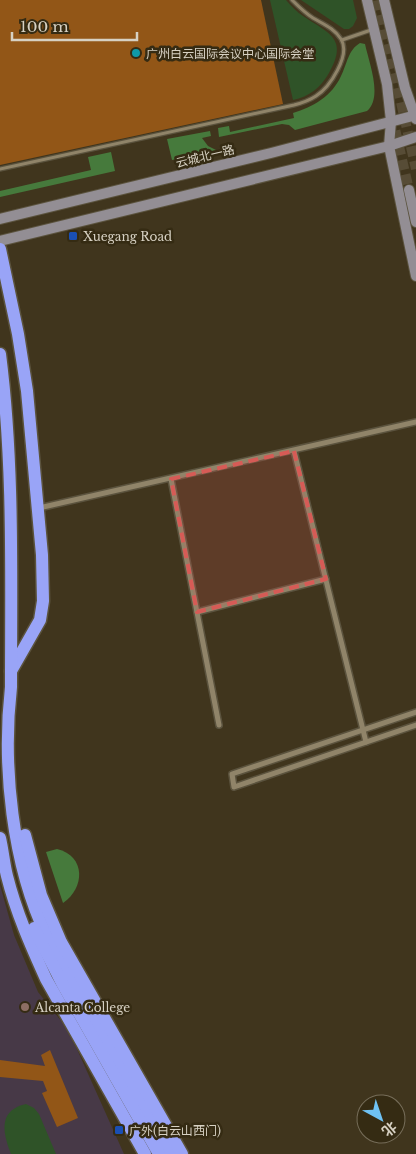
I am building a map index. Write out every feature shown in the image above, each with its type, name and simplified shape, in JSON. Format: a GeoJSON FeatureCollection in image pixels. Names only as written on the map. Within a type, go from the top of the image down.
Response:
{"type":"FeatureCollection","features":[{"type":"Feature","properties":{"kind":"highway"},"geometry":{"type":"LineString","coordinates":[[0,249],[23,362],[38,509],[43,592],[40,620],[11,671]]}},
{"type":"Feature","properties":{"kind":"highway"},"geometry":{"type":"LineString","coordinates":[[0,354],[8,432],[11,533],[11,671],[8,756],[10,786],[22,863],[40,922],[159,1154]]}},
{"type":"Feature","properties":{"kind":"highway"},"geometry":{"type":"LineString","coordinates":[[10,786],[20,811],[41,895],[61,942],[182,1154]]}},
{"type":"Feature","properties":{"kind":"highway"},"geometry":{"type":"LineString","coordinates":[[0,842],[43,949],[170,1154]]}},
{"type":"Feature","properties":{"kind":"highway"},"geometry":{"type":"LineString","coordinates":[[0,842],[11,890],[22,923],[46,979],[145,1154]]}},
{"type":"Feature","properties":{"kind":"street"},"geometry":{"type":"LineString","coordinates":[[367,0],[387,84],[391,121],[389,146],[416,276]]}},
{"type":"Feature","properties":{"kind":"street"},"geometry":{"type":"LineString","coordinates":[[384,0],[405,88],[416,116]]}},
{"type":"Feature","properties":{"kind":"street","name":"云城北一路"},"geometry":{"type":"LineString","coordinates":[[0,219],[416,116]]}},
{"type":"Feature","properties":{"kind":"street"},"geometry":{"type":"LineString","coordinates":[[0,241],[389,146],[416,137]]}},
{"type":"Feature","properties":{"kind":"street"},"geometry":{"type":"LineString","coordinates":[[409,190],[416,222]]}},
{"type":"Feature","properties":{"kind":"street"},"geometry":{"type":"LineString","coordinates":[[38,509],[171,480],[416,422]]}},
{"type":"Feature","properties":{"kind":"street"},"geometry":{"type":"LineString","coordinates":[[294,451],[366,742]]}},
{"type":"Feature","properties":{"kind":"street"},"geometry":{"type":"LineString","coordinates":[[171,480],[219,725]]}},
{"type":"Feature","properties":{"kind":"street"},"geometry":{"type":"LineString","coordinates":[[196,612],[326,579]]}},
{"type":"Feature","properties":{"kind":"street"},"geometry":{"type":"LineString","coordinates":[[416,712],[232,774],[234,786],[416,725]]}},
{"type":"Feature","properties":{"kind":"lane"},"geometry":{"type":"LineString","coordinates":[[0,169],[303,102],[316,96],[333,78],[343,56],[342,40],[335,32],[301,9],[292,0]]}},
{"type":"Feature","properties":{"kind":"lane"},"geometry":{"type":"LineString","coordinates":[[342,40],[374,29]]}},
{"type":"Feature","properties":{"kind":"highlighted area"},"geometry":{"type":"Polygon","coordinates":[[[294,451],[326,579],[197,612],[171,479],[294,451]]]}},
{"type":"Feature","properties":{"kind":"shaded area","name":"Alcanta College"},"geometry":{"type":"Polygon","coordinates":[[[0,885],[14,935],[38,992],[62,1022],[76,1047],[124,1154],[0,1154],[0,885]]]}},
{"type":"Feature","properties":{"kind":"green space"},"geometry":{"type":"Polygon","coordinates":[[[270,0],[286,0],[294,9],[327,32],[336,44],[335,61],[326,78],[314,91],[299,99],[293,100],[270,0]]]}},
{"type":"Feature","properties":{"kind":"green space"},"geometry":{"type":"Polygon","coordinates":[[[301,0],[353,0],[357,18],[353,26],[349,29],[344,29],[301,0]]]}},
{"type":"Feature","properties":{"kind":"green space"},"geometry":{"type":"Polygon","coordinates":[[[360,43],[365,44],[373,79],[374,97],[372,105],[367,111],[295,130],[289,125],[282,124],[219,137],[218,128],[229,126],[230,132],[294,118],[293,113],[308,108],[321,100],[333,89],[341,76],[350,53],[360,43]]]}},
{"type":"Feature","properties":{"kind":"green space"},"geometry":{"type":"Polygon","coordinates":[[[210,131],[211,136],[202,138],[208,146],[216,150],[172,160],[167,139],[210,131]]]}},
{"type":"Feature","properties":{"kind":"green space"},"geometry":{"type":"Polygon","coordinates":[[[111,152],[115,171],[0,197],[0,191],[91,170],[88,157],[111,152]]]}},
{"type":"Feature","properties":{"kind":"green space"},"geometry":{"type":"Polygon","coordinates":[[[57,849],[73,858],[79,873],[75,889],[63,903],[46,852],[57,849]]]}},
{"type":"Feature","properties":{"kind":"green space"},"geometry":{"type":"Polygon","coordinates":[[[26,1104],[34,1108],[39,1114],[56,1154],[11,1154],[5,1136],[5,1122],[11,1111],[26,1104]]]}},
{"type":"Feature","properties":{"kind":"building","name":"广州白云国际会议中心国际会堂"},"geometry":{"type":"Polygon","coordinates":[[[0,0],[261,0],[283,104],[0,165],[0,0]]]}},
{"type":"Feature","properties":{"kind":"building"},"geometry":{"type":"Polygon","coordinates":[[[50,1050],[78,1118],[57,1127],[42,1093],[47,1091],[43,1081],[0,1077],[0,1060],[45,1066],[41,1055],[50,1050]]]}},
{"type":"Feature","properties":{"kind":"tunnel"},"geometry":{"type":"LineString","coordinates":[[378,0],[416,169]]}},
{"type":"Feature","properties":{"kind":"tunnel"},"geometry":{"type":"LineString","coordinates":[[392,116],[409,190]]}},
{"type":"Feature","properties":{"kind":"place","name":"广州白云国际会议中心国际会堂"},"geometry":{"type":"Point","coordinates":[136,53]}},
{"type":"Feature","properties":{"kind":"place","name":"Xuegang Road"},"geometry":{"type":"Point","coordinates":[73,236]}},
{"type":"Feature","properties":{"kind":"place","name":"Alcanta College"},"geometry":{"type":"Point","coordinates":[25,1007]}},
{"type":"Feature","properties":{"kind":"place","name":"广外(白云山西门)"},"geometry":{"type":"Point","coordinates":[119,1130]}}]}
